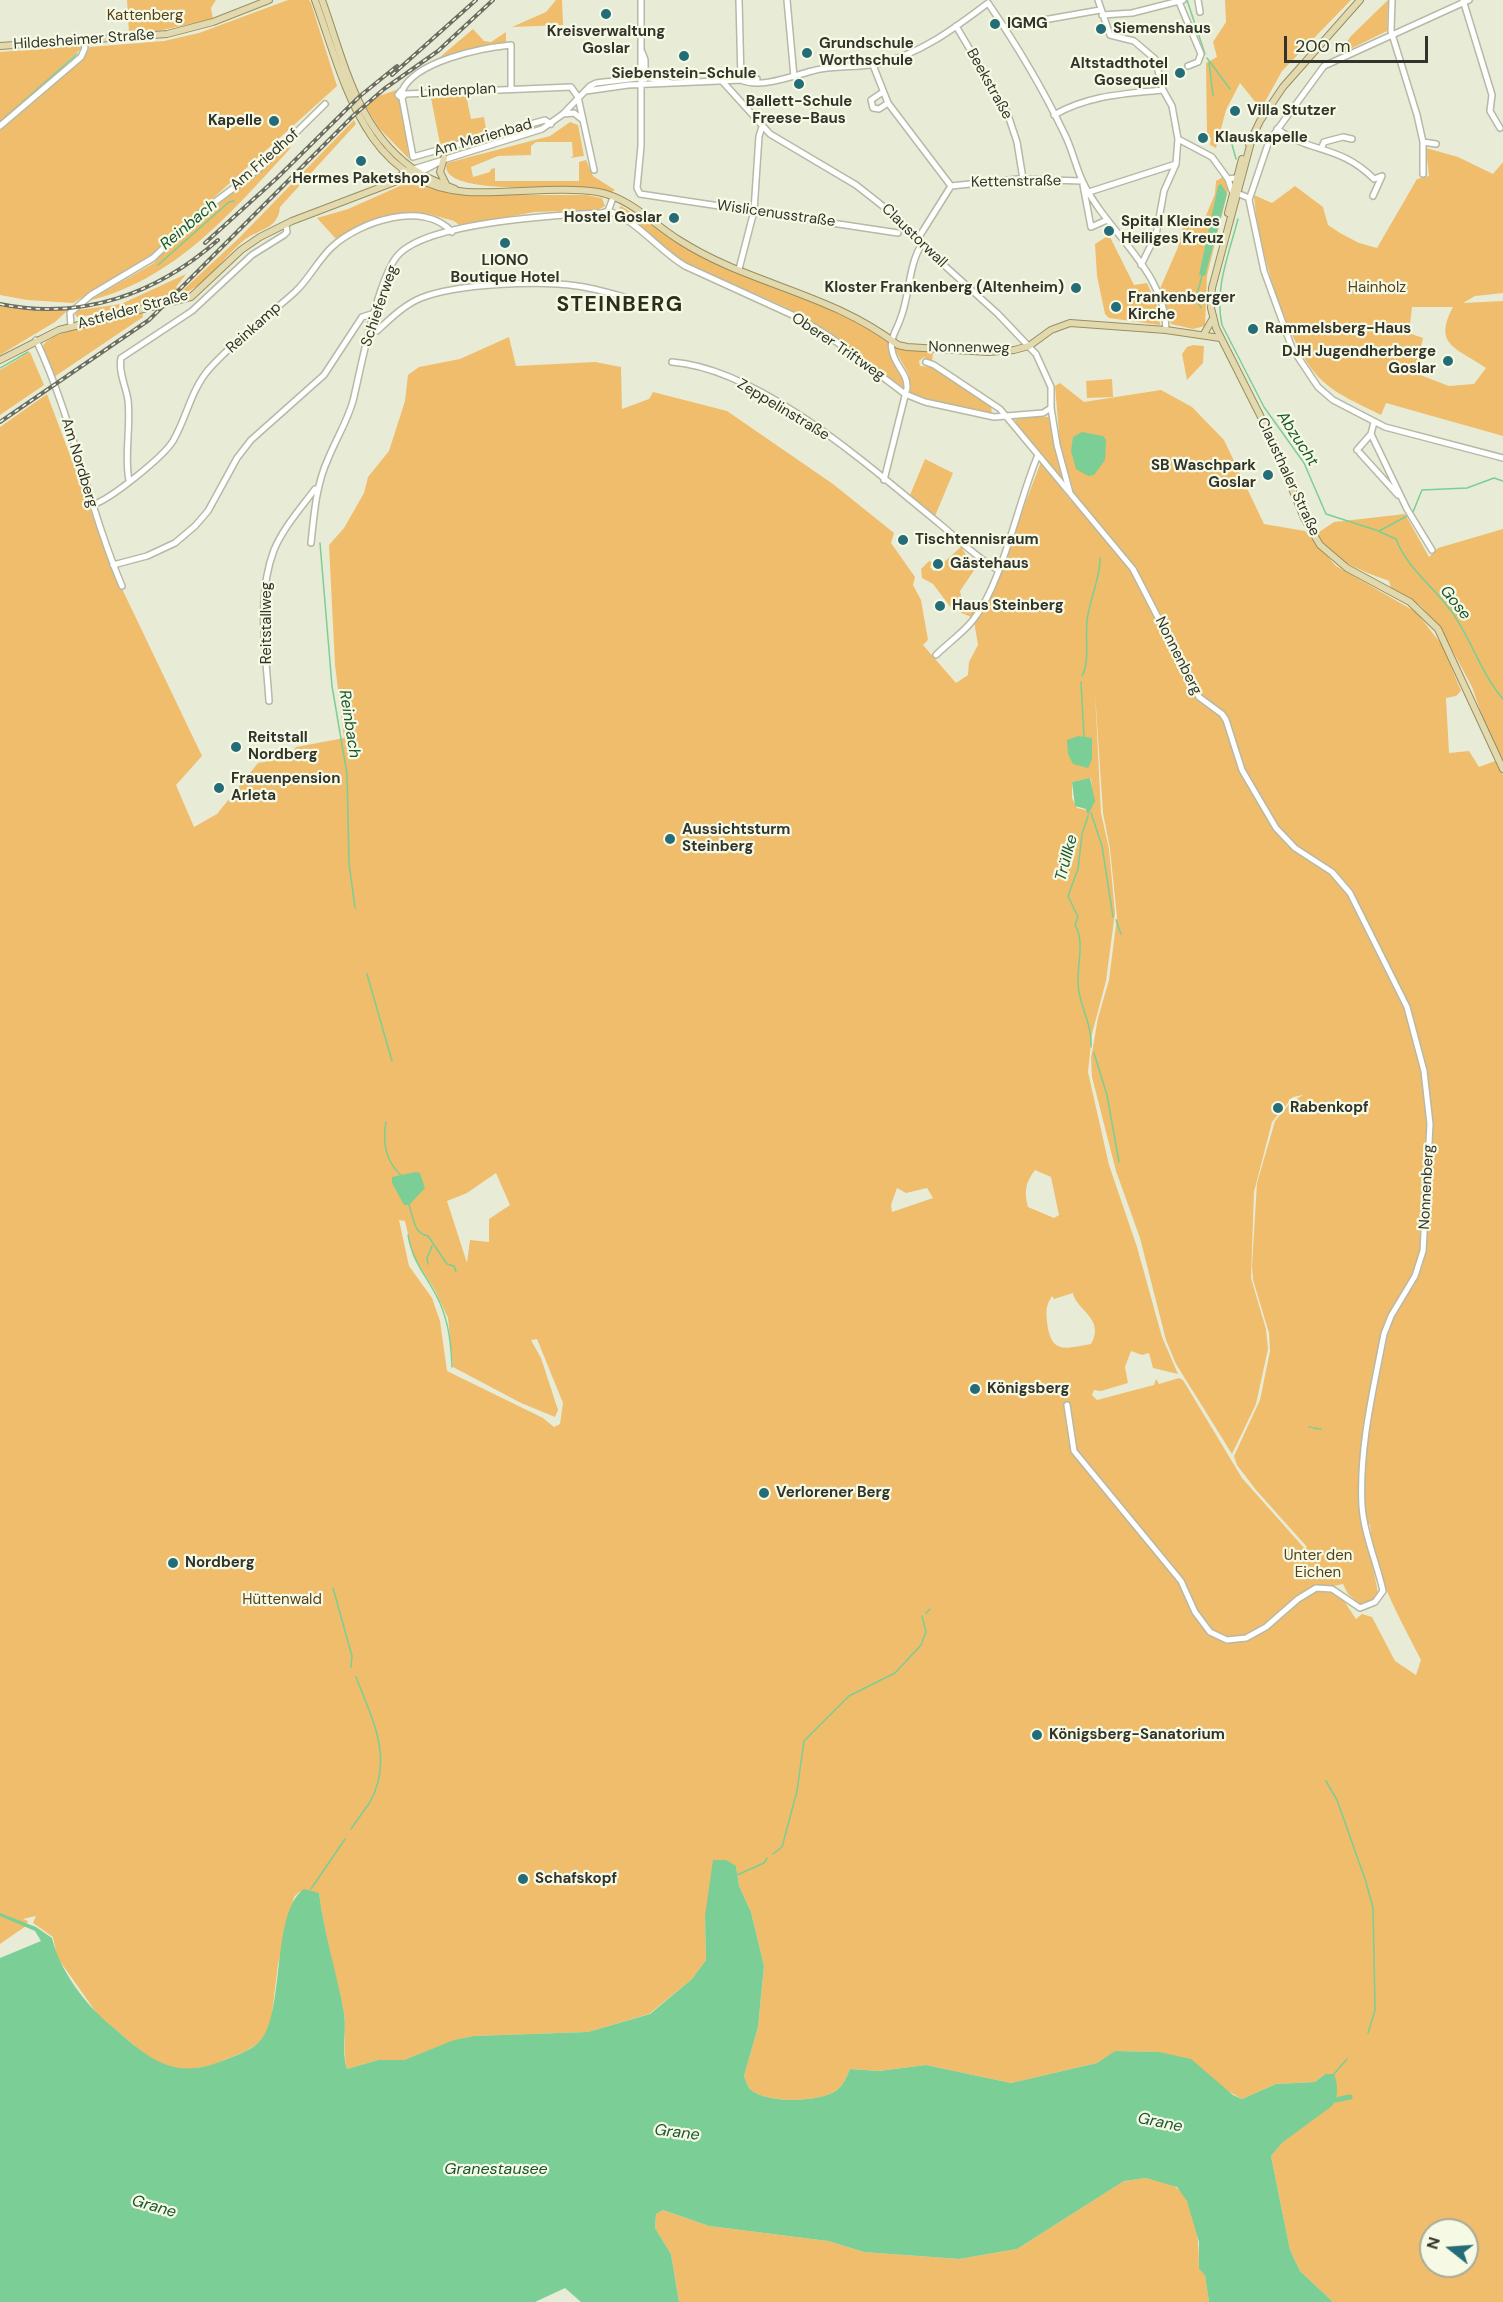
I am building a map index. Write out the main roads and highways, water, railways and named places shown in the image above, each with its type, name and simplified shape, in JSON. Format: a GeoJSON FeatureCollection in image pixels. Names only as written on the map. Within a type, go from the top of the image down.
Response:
{"type":"FeatureCollection","features":[{"type":"Feature","properties":{"kind":"main road","name":"Hildesheimer Straße"},"geometry":{"type":"LineString","coordinates":[[0,46],[167,34],[213,22],[269,0]]}},
{"type":"Feature","properties":{"kind":"main road"},"geometry":{"type":"LineString","coordinates":[[315,0],[361,122],[376,143],[413,172],[458,191]]}},
{"type":"Feature","properties":{"kind":"main road"},"geometry":{"type":"LineString","coordinates":[[322,0],[366,119],[390,150],[413,172]]}},
{"type":"Feature","properties":{"kind":"main road","name":"Clausthaler Straße"},"geometry":{"type":"LineString","coordinates":[[1360,0],[1283,87],[1260,121],[1236,178],[1212,288],[1212,316],[1219,336],[1275,446],[1304,518],[1320,545],[1347,568],[1410,602],[1438,629],[1503,769]]}},
{"type":"Feature","properties":{"kind":"main road","name":"Clausthaler Straße"},"geometry":{"type":"LineString","coordinates":[[1233,194],[1251,142]]}},
{"type":"Feature","properties":{"kind":"main road"},"geometry":{"type":"LineString","coordinates":[[444,159],[440,172],[448,186]]}},
{"type":"Feature","properties":{"kind":"main road","name":"Astfelder Straße"},"geometry":{"type":"LineString","coordinates":[[0,360],[36,340],[71,326],[191,297],[251,242],[286,226],[296,225],[301,220],[413,172]]}},
{"type":"Feature","properties":{"kind":"main road","name":"Nonnenweg"},"geometry":{"type":"LineString","coordinates":[[413,172],[430,186],[458,191],[588,192],[613,198],[633,208],[691,247],[846,311],[898,345],[988,352],[1029,346],[1051,330],[1070,323],[1166,330],[1197,336],[1219,336]]}},
{"type":"Feature","properties":{"kind":"main road"},"geometry":{"type":"LineString","coordinates":[[1204,334],[1212,316]]}},
{"type":"Feature","properties":{"kind":"main road","name":"Nonnenweg"},"geometry":{"type":"LineString","coordinates":[[1197,336],[1204,334],[1219,336]]}},
{"type":"Feature","properties":{"kind":"water"},"geometry":{"type":"Polygon","coordinates":[[[1221,184],[1227,194],[1205,276],[1199,275],[1218,186],[1221,184]]]}},
{"type":"Feature","properties":{"kind":"water"},"geometry":{"type":"Polygon","coordinates":[[[1082,432],[1103,436],[1106,440],[1105,460],[1094,475],[1088,476],[1076,469],[1071,451],[1073,437],[1082,432]]]}},
{"type":"Feature","properties":{"kind":"water"},"geometry":{"type":"Polygon","coordinates":[[[1078,736],[1092,738],[1092,759],[1088,768],[1073,764],[1068,754],[1067,740],[1078,736]]]}},
{"type":"Feature","properties":{"kind":"water"},"geometry":{"type":"Polygon","coordinates":[[[1090,778],[1095,801],[1088,815],[1086,809],[1075,806],[1072,782],[1090,778]]]}},
{"type":"Feature","properties":{"kind":"water"},"geometry":{"type":"Polygon","coordinates":[[[420,1173],[425,1188],[409,1205],[404,1205],[392,1183],[392,1177],[420,1173]]]}},
{"type":"Feature","properties":{"kind":"water","name":"Granestausee"},"geometry":{"type":"Polygon","coordinates":[[[713,1860],[726,1860],[736,1866],[739,1886],[751,1912],[764,1966],[758,2027],[744,2076],[749,2088],[757,2094],[791,2100],[816,2098],[840,2088],[850,2069],[879,2071],[926,2065],[1011,2083],[1097,2063],[1115,2051],[1159,2052],[1191,2059],[1233,2095],[1242,2099],[1276,2084],[1315,2082],[1325,2074],[1334,2074],[1337,2090],[1332,2106],[1283,2142],[1271,2156],[1290,2250],[1300,2271],[1333,2302],[1209,2302],[1205,2275],[1199,2269],[1199,2242],[1187,2201],[1177,2187],[1146,2178],[1124,2181],[1017,2249],[959,2259],[864,2252],[828,2241],[709,2226],[663,2210],[656,2214],[655,2228],[671,2254],[679,2302],[581,2302],[565,2288],[535,2302],[0,2302],[0,1958],[41,1941],[35,1931],[0,1916],[0,1913],[36,1927],[52,1938],[60,1962],[82,1996],[100,2016],[135,2046],[147,2055],[173,2067],[204,2067],[254,2046],[267,2030],[276,1990],[286,1919],[293,1901],[304,1889],[319,1893],[344,2013],[344,2055],[347,2069],[378,2060],[404,2060],[454,2040],[474,2036],[588,2032],[650,2014],[692,1979],[706,1960],[705,1916],[713,1860]]]}},
{"type":"Feature","properties":{"kind":"waterway","name":"Abzucht"},"geometry":{"type":"LineString","coordinates":[[1187,0],[1205,54]]}},
{"type":"Feature","properties":{"kind":"waterway"},"geometry":{"type":"LineString","coordinates":[[0,122],[77,54]]}},
{"type":"Feature","properties":{"kind":"waterway","name":"Abzucht"},"geometry":{"type":"LineString","coordinates":[[1207,58],[1230,89]]}},
{"type":"Feature","properties":{"kind":"waterway"},"geometry":{"type":"LineString","coordinates":[[1209,63],[1213,95]]}},
{"type":"Feature","properties":{"kind":"waterway","name":"Abzucht"},"geometry":{"type":"LineString","coordinates":[[1230,137],[1236,159]]}},
{"type":"Feature","properties":{"kind":"waterway","name":"Reinbach"},"geometry":{"type":"LineString","coordinates":[[158,265],[229,202],[234,201]]}},
{"type":"Feature","properties":{"kind":"waterway","name":"Abzucht"},"geometry":{"type":"LineString","coordinates":[[1238,219],[1221,285],[1220,312],[1222,325],[1264,407],[1304,463],[1326,514],[1379,531],[1409,515]]}},
{"type":"Feature","properties":{"kind":"waterway"},"geometry":{"type":"LineString","coordinates":[[1201,308],[1196,298],[1202,276]]}},
{"type":"Feature","properties":{"kind":"waterway"},"geometry":{"type":"LineString","coordinates":[[0,368],[28,352]]}},
{"type":"Feature","properties":{"kind":"waterway","name":"Abzucht"},"geometry":{"type":"LineString","coordinates":[[1413,512],[1422,490],[1467,488],[1494,478],[1503,481]]}},
{"type":"Feature","properties":{"kind":"waterway","name":"Gose"},"geometry":{"type":"LineString","coordinates":[[1380,532],[1396,539],[1407,559],[1452,612],[1488,678],[1503,699]]}},
{"type":"Feature","properties":{"kind":"waterway","name":"Reinbach"},"geometry":{"type":"LineString","coordinates":[[320,543],[332,686],[347,774],[349,863],[355,908]]}},
{"type":"Feature","properties":{"kind":"waterway","name":"Trüllke"},"geometry":{"type":"LineString","coordinates":[[1082,676],[1087,656],[1088,613],[1099,573],[1100,558]]}},
{"type":"Feature","properties":{"kind":"waterway","name":"Trüllke"},"geometry":{"type":"LineString","coordinates":[[1081,682],[1084,737]]}},
{"type":"Feature","properties":{"kind":"waterway"},"geometry":{"type":"LineString","coordinates":[[1091,813],[1102,846],[1113,917]]}},
{"type":"Feature","properties":{"kind":"waterway","name":"Trüllke"},"geometry":{"type":"LineString","coordinates":[[1088,816],[1082,834],[1078,869],[1068,896],[1078,917],[1075,925],[1080,938],[1078,984],[1090,1029],[1091,1047]]}},
{"type":"Feature","properties":{"kind":"waterway"},"geometry":{"type":"LineString","coordinates":[[1116,920],[1121,934]]}},
{"type":"Feature","properties":{"kind":"waterway","name":"Reinbach"},"geometry":{"type":"LineString","coordinates":[[367,974],[392,1061]]}},
{"type":"Feature","properties":{"kind":"waterway","name":"Trüllke"},"geometry":{"type":"LineString","coordinates":[[1094,1053],[1107,1095],[1119,1162]]}},
{"type":"Feature","properties":{"kind":"waterway","name":"Reinbach"},"geometry":{"type":"LineString","coordinates":[[386,1122],[386,1151],[392,1164],[401,1175]]}},
{"type":"Feature","properties":{"kind":"waterway","name":"Reinbach"},"geometry":{"type":"LineString","coordinates":[[409,1205],[419,1232],[428,1236],[447,1264],[454,1266],[456,1272]]}},
{"type":"Feature","properties":{"kind":"waterway"},"geometry":{"type":"LineString","coordinates":[[408,1235],[414,1255],[446,1319],[452,1367]]}},
{"type":"Feature","properties":{"kind":"waterway"},"geometry":{"type":"LineString","coordinates":[[428,1264],[427,1258],[432,1246]]}},
{"type":"Feature","properties":{"kind":"waterway"},"geometry":{"type":"LineString","coordinates":[[1313,1428],[1321,1429]]}},
{"type":"Feature","properties":{"kind":"waterway"},"geometry":{"type":"LineString","coordinates":[[333,1588],[352,1656],[351,1667]]}},
{"type":"Feature","properties":{"kind":"waterway"},"geometry":{"type":"LineString","coordinates":[[926,1613],[930,1609]]}},
{"type":"Feature","properties":{"kind":"waterway"},"geometry":{"type":"LineString","coordinates":[[773,1854],[782,1847],[797,1791],[804,1741],[849,1696],[895,1673],[921,1645],[926,1632],[922,1616]]}},
{"type":"Feature","properties":{"kind":"waterway"},"geometry":{"type":"LineString","coordinates":[[351,1829],[370,1802],[377,1786],[380,1770],[380,1754],[374,1723],[356,1677]]}},
{"type":"Feature","properties":{"kind":"waterway"},"geometry":{"type":"LineString","coordinates":[[1326,1781],[1337,1800],[1373,1908],[1375,2010],[1368,2033]]}},
{"type":"Feature","properties":{"kind":"waterway"},"geometry":{"type":"LineString","coordinates":[[311,1889],[345,1839]]}},
{"type":"Feature","properties":{"kind":"waterway"},"geometry":{"type":"LineString","coordinates":[[737,1875],[764,1863],[767,1858]]}},
{"type":"Feature","properties":{"kind":"waterway"},"geometry":{"type":"LineString","coordinates":[[1334,2074],[1347,2059]]}},
{"type":"Feature","properties":{"kind":"waterway"},"geometry":{"type":"LineString","coordinates":[[1336,2100],[1350,2097]]}},
{"type":"Feature","properties":{"kind":"railway"},"geometry":{"type":"LineString","coordinates":[[392,75],[476,0]]}},
{"type":"Feature","properties":{"kind":"railway"},"geometry":{"type":"LineString","coordinates":[[0,422],[149,320],[353,116],[384,89],[438,51],[493,0]]}},
{"type":"Feature","properties":{"kind":"railway"},"geometry":{"type":"LineString","coordinates":[[205,243],[277,178],[360,96],[397,66]]}},
{"type":"Feature","properties":{"kind":"railway"},"geometry":{"type":"LineString","coordinates":[[0,304],[60,309],[116,299],[170,275],[218,240]]}},
{"type":"Feature","properties":{"kind":"place","name":"Kreisverwaltung Goslar"},"geometry":{"type":"Point","coordinates":[606,14]}},
{"type":"Feature","properties":{"kind":"place","name":"IGMG"},"geometry":{"type":"Point","coordinates":[995,24]}},
{"type":"Feature","properties":{"kind":"place","name":"Siemenshaus"},"geometry":{"type":"Point","coordinates":[1101,29]}},
{"type":"Feature","properties":{"kind":"place","name":"Grundschule Worthschule"},"geometry":{"type":"Point","coordinates":[807,53]}},
{"type":"Feature","properties":{"kind":"place","name":"Siebenstein-Schule"},"geometry":{"type":"Point","coordinates":[684,56]}},
{"type":"Feature","properties":{"kind":"place","name":"Altstadthotel Gosequell"},"geometry":{"type":"Point","coordinates":[1180,73]}},
{"type":"Feature","properties":{"kind":"place","name":"Ballett-Schule Freese-Baus"},"geometry":{"type":"Point","coordinates":[799,84]}},
{"type":"Feature","properties":{"kind":"place","name":"Villa Stutzer"},"geometry":{"type":"Point","coordinates":[1235,111]}},
{"type":"Feature","properties":{"kind":"place","name":"Kapelle"},"geometry":{"type":"Point","coordinates":[274,121]}},
{"type":"Feature","properties":{"kind":"place","name":"Klauskapelle"},"geometry":{"type":"Point","coordinates":[1203,138]}},
{"type":"Feature","properties":{"kind":"place","name":"Hermes Paketshop"},"geometry":{"type":"Point","coordinates":[361,161]}},
{"type":"Feature","properties":{"kind":"place","name":"Hostel Goslar"},"geometry":{"type":"Point","coordinates":[674,218]}},
{"type":"Feature","properties":{"kind":"place","name":"Spital Kleines Heiliges Kreuz"},"geometry":{"type":"Point","coordinates":[1109,231]}},
{"type":"Feature","properties":{"kind":"place","name":"LIONO Boutique Hotel"},"geometry":{"type":"Point","coordinates":[505,243]}},
{"type":"Feature","properties":{"kind":"place","name":"Kloster Frankenberg (Altenheim)"},"geometry":{"type":"Point","coordinates":[1076,288]}},
{"type":"Feature","properties":{"kind":"place","name":"Frankenberger Kirche"},"geometry":{"type":"Point","coordinates":[1116,307]}},
{"type":"Feature","properties":{"kind":"place","name":"Rammelsberg-Haus"},"geometry":{"type":"Point","coordinates":[1253,329]}},
{"type":"Feature","properties":{"kind":"place","name":"DJH Jugendherberge Goslar"},"geometry":{"type":"Point","coordinates":[1448,361]}},
{"type":"Feature","properties":{"kind":"place","name":"SB Waschpark Goslar"},"geometry":{"type":"Point","coordinates":[1268,475]}},
{"type":"Feature","properties":{"kind":"place","name":"Tischtennisraum"},"geometry":{"type":"Point","coordinates":[903,540]}},
{"type":"Feature","properties":{"kind":"place","name":"Gästehaus"},"geometry":{"type":"Point","coordinates":[938,564]}},
{"type":"Feature","properties":{"kind":"place","name":"Haus Steinberg"},"geometry":{"type":"Point","coordinates":[940,606]}},
{"type":"Feature","properties":{"kind":"place","name":"Reitstall Nordberg"},"geometry":{"type":"Point","coordinates":[236,747]}},
{"type":"Feature","properties":{"kind":"place","name":"Frauenpension Arleta"},"geometry":{"type":"Point","coordinates":[219,788]}},
{"type":"Feature","properties":{"kind":"place","name":"Aussichtsturm Steinberg"},"geometry":{"type":"Point","coordinates":[670,839]}},
{"type":"Feature","properties":{"kind":"place","name":"Rabenkopf"},"geometry":{"type":"Point","coordinates":[1278,1108]}},
{"type":"Feature","properties":{"kind":"place","name":"Königsberg"},"geometry":{"type":"Point","coordinates":[975,1389]}},
{"type":"Feature","properties":{"kind":"place","name":"Verlorener Berg"},"geometry":{"type":"Point","coordinates":[764,1493]}},
{"type":"Feature","properties":{"kind":"place","name":"Nordberg"},"geometry":{"type":"Point","coordinates":[173,1563]}},
{"type":"Feature","properties":{"kind":"place","name":"Königsberg-Sanatorium"},"geometry":{"type":"Point","coordinates":[1037,1735]}},
{"type":"Feature","properties":{"kind":"place","name":"Schafskopf"},"geometry":{"type":"Point","coordinates":[523,1879]}},
{"type":"Feature","properties":{"kind":"district","name":"STEINBERG"},"geometry":{"type":"Point","coordinates":[620,305]}},
{"type":"Feature","properties":{"kind":"park label","name":"Kattenberg"},"geometry":{"type":"Point","coordinates":[145,16]}},
{"type":"Feature","properties":{"kind":"park label","name":"Hainholz"},"geometry":{"type":"Point","coordinates":[1377,288]}},
{"type":"Feature","properties":{"kind":"park label","name":"Unter den Eichen"},"geometry":{"type":"Point","coordinates":[1318,1564]}},
{"type":"Feature","properties":{"kind":"park label","name":"Hüttenwald"},"geometry":{"type":"Point","coordinates":[282,1600]}},
{"type":"Feature","properties":{"kind":"water label","name":"Grane"},"geometry":{"type":"Point","coordinates":[1160,2123]}},
{"type":"Feature","properties":{"kind":"water label","name":"Grane"},"geometry":{"type":"Point","coordinates":[677,2133]}},
{"type":"Feature","properties":{"kind":"water label","name":"Grane"},"geometry":{"type":"Point","coordinates":[154,2207]}}]}
